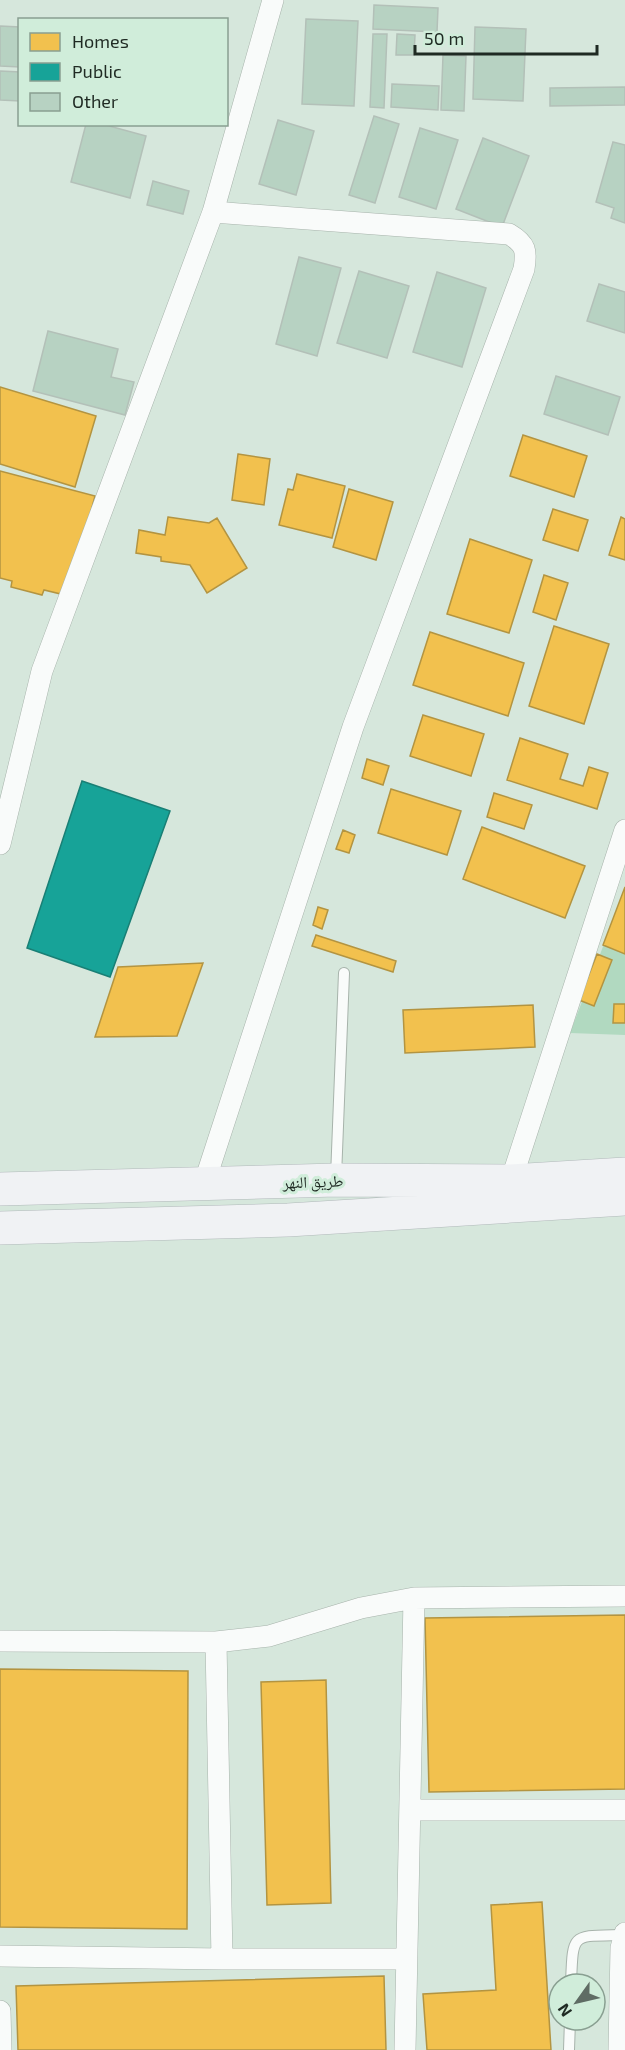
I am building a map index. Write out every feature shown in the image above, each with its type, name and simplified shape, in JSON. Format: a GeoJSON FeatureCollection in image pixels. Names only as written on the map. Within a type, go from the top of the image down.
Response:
{"type":"FeatureCollection","features":[{"type":"Feature","properties":{"kind":"main road","name":"طريق النهر"},"geometry":{"type":"LineString","coordinates":[[0,1228],[298,1219],[517,1193],[625,1173]]}},
{"type":"Feature","properties":{"kind":"main road","name":"طريق النهر"},"geometry":{"type":"LineString","coordinates":[[0,1189],[336,1180],[517,1193]]}},
{"type":"Feature","properties":{"kind":"main road"},"geometry":{"type":"LineString","coordinates":[[517,1193],[625,1199]]}},
{"type":"Feature","properties":{"kind":"street"},"geometry":{"type":"LineString","coordinates":[[0,844],[42,671],[213,212],[273,0]]}},
{"type":"Feature","properties":{"kind":"street"},"geometry":{"type":"LineString","coordinates":[[204,1184],[353,727],[524,269],[527,253],[522,241],[509,234],[213,212]]}},
{"type":"Feature","properties":{"kind":"street"},"geometry":{"type":"LineString","coordinates":[[517,1193],[625,830]]}},
{"type":"Feature","properties":{"kind":"street"},"geometry":{"type":"LineString","coordinates":[[0,1641],[216,1642],[269,1636],[361,1608],[414,1598],[625,1596]]}},
{"type":"Feature","properties":{"kind":"street"},"geometry":{"type":"LineString","coordinates":[[405,2050],[412,1810],[414,1598]]}},
{"type":"Feature","properties":{"kind":"street"},"geometry":{"type":"LineString","coordinates":[[216,1642],[222,1959]]}},
{"type":"Feature","properties":{"kind":"street"},"geometry":{"type":"LineString","coordinates":[[412,1810],[625,1810]]}},
{"type":"Feature","properties":{"kind":"street"},"geometry":{"type":"LineString","coordinates":[[619,2050],[624,1934]]}},
{"type":"Feature","properties":{"kind":"street"},"geometry":{"type":"LineString","coordinates":[[0,1956],[406,1959]]}},
{"type":"Feature","properties":{"kind":"street"},"geometry":{"type":"LineString","coordinates":[[0,2011],[1,2050]]}},
{"type":"Feature","properties":{"kind":"lane"},"geometry":{"type":"LineString","coordinates":[[336,1180],[344,973]]}},
{"type":"Feature","properties":{"kind":"lane"},"geometry":{"type":"LineString","coordinates":[[571,1972],[572,1946],[577,1939],[624,1934]]}},
{"type":"Feature","properties":{"kind":"lane"},"geometry":{"type":"LineString","coordinates":[[568,2050],[569,2032]]}},
{"type":"Feature","properties":{"kind":"green space"},"geometry":{"type":"Polygon","coordinates":[[[625,889],[625,1035],[570,1033],[625,889]]]}},
{"type":"Feature","properties":{"kind":"building: Homes"},"geometry":{"type":"Polygon","coordinates":[[[0,387],[96,416],[75,487],[0,464],[0,387]]]}},
{"type":"Feature","properties":{"kind":"building: Homes"},"geometry":{"type":"Polygon","coordinates":[[[523,435],[587,456],[574,497],[510,476],[523,435]]]}},
{"type":"Feature","properties":{"kind":"building: Homes"},"geometry":{"type":"Polygon","coordinates":[[[238,454],[270,459],[264,505],[232,500],[238,454]]]}},
{"type":"Feature","properties":{"kind":"building: Homes"},"geometry":{"type":"Polygon","coordinates":[[[0,471],[95,496],[69,596],[44,590],[42,595],[11,587],[12,581],[0,578],[0,471]]]}},
{"type":"Feature","properties":{"kind":"building: Homes"},"geometry":{"type":"Polygon","coordinates":[[[297,474],[345,486],[332,538],[279,525],[288,489],[293,490],[297,474]]]}},
{"type":"Feature","properties":{"kind":"building: Homes"},"geometry":{"type":"Polygon","coordinates":[[[349,489],[393,502],[376,560],[333,547],[349,489]]]}},
{"type":"Feature","properties":{"kind":"building: Homes"},"geometry":{"type":"Polygon","coordinates":[[[553,509],[588,520],[578,551],[543,540],[553,509]]]}},
{"type":"Feature","properties":{"kind":"building: Homes"},"geometry":{"type":"Polygon","coordinates":[[[168,517],[209,523],[217,518],[247,568],[207,593],[190,565],[161,561],[161,557],[136,553],[139,530],[165,535],[168,517]]]}},
{"type":"Feature","properties":{"kind":"building: Homes"},"geometry":{"type":"Polygon","coordinates":[[[621,517],[625,519],[625,560],[609,555],[621,517]]]}},
{"type":"Feature","properties":{"kind":"building: Homes"},"geometry":{"type":"Polygon","coordinates":[[[470,539],[532,560],[509,633],[447,614],[470,539]]]}},
{"type":"Feature","properties":{"kind":"building: Homes"},"geometry":{"type":"Polygon","coordinates":[[[544,575],[568,583],[556,620],[533,612],[544,575]]]}},
{"type":"Feature","properties":{"kind":"building: Homes"},"geometry":{"type":"Polygon","coordinates":[[[554,626],[609,644],[584,724],[529,706],[554,626]]]}},
{"type":"Feature","properties":{"kind":"building: Homes"},"geometry":{"type":"Polygon","coordinates":[[[430,632],[524,663],[508,716],[413,685],[430,632]]]}},
{"type":"Feature","properties":{"kind":"building: Homes"},"geometry":{"type":"Polygon","coordinates":[[[423,715],[484,734],[471,776],[410,756],[423,715]]]}},
{"type":"Feature","properties":{"kind":"building: Homes"},"geometry":{"type":"Polygon","coordinates":[[[520,738],[568,754],[560,779],[583,786],[589,767],[608,773],[597,809],[507,780],[520,738]]]}},
{"type":"Feature","properties":{"kind":"building: Homes"},"geometry":{"type":"Polygon","coordinates":[[[367,759],[389,766],[383,785],[362,778],[367,759]]]}},
{"type":"Feature","properties":{"kind":"building: Homes"},"geometry":{"type":"Polygon","coordinates":[[[391,789],[461,811],[447,855],[378,833],[391,789]]]}},
{"type":"Feature","properties":{"kind":"building: Homes"},"geometry":{"type":"Polygon","coordinates":[[[494,793],[532,805],[524,829],[487,817],[494,793]]]}},
{"type":"Feature","properties":{"kind":"building: Homes"},"geometry":{"type":"Polygon","coordinates":[[[482,827],[585,866],[565,918],[463,879],[482,827]]]}},
{"type":"Feature","properties":{"kind":"building: Homes"},"geometry":{"type":"Polygon","coordinates":[[[343,830],[355,835],[349,853],[336,849],[343,830]]]}},
{"type":"Feature","properties":{"kind":"building: Homes"},"geometry":{"type":"Polygon","coordinates":[[[625,887],[625,954],[603,945],[625,887]]]}},
{"type":"Feature","properties":{"kind":"building: Homes"},"geometry":{"type":"Polygon","coordinates":[[[318,907],[328,910],[322,929],[313,925],[318,907]]]}},
{"type":"Feature","properties":{"kind":"building: Homes"},"geometry":{"type":"Polygon","coordinates":[[[316,935],[396,961],[393,972],[312,946],[316,935]]]}},
{"type":"Feature","properties":{"kind":"building: Homes"},"geometry":{"type":"Polygon","coordinates":[[[597,954],[612,960],[594,1006],[579,1000],[597,954]]]}},
{"type":"Feature","properties":{"kind":"building: Homes"},"geometry":{"type":"Polygon","coordinates":[[[203,963],[177,1036],[95,1037],[118,967],[203,963]]]}},
{"type":"Feature","properties":{"kind":"building: Homes"},"geometry":{"type":"Polygon","coordinates":[[[614,1004],[625,1004],[625,1023],[613,1023],[614,1004]]]}},
{"type":"Feature","properties":{"kind":"building: Homes"},"geometry":{"type":"Polygon","coordinates":[[[533,1005],[535,1047],[405,1053],[403,1010],[533,1005]]]}},
{"type":"Feature","properties":{"kind":"building: Homes"},"geometry":{"type":"Polygon","coordinates":[[[625,1615],[625,1789],[429,1792],[425,1618],[625,1615]]]}},
{"type":"Feature","properties":{"kind":"building: Homes"},"geometry":{"type":"Polygon","coordinates":[[[0,1669],[188,1671],[187,1929],[0,1927],[0,1669]]]}},
{"type":"Feature","properties":{"kind":"building: Homes"},"geometry":{"type":"Polygon","coordinates":[[[326,1680],[331,1903],[267,1905],[261,1682],[326,1680]]]}},
{"type":"Feature","properties":{"kind":"building: Homes"},"geometry":{"type":"Polygon","coordinates":[[[542,1902],[547,1984],[547,2032],[550,2032],[551,2050],[427,2050],[423,1994],[496,1990],[491,1905],[542,1902]]]}},
{"type":"Feature","properties":{"kind":"building: Homes"},"geometry":{"type":"Polygon","coordinates":[[[384,1976],[386,2050],[18,2050],[16,1986],[384,1976]]]}},
{"type":"Feature","properties":{"kind":"building: Public"},"geometry":{"type":"Polygon","coordinates":[[[82,781],[170,811],[110,977],[27,948],[82,781]]]}},
{"type":"Feature","properties":{"kind":"building: Other"},"geometry":{"type":"Polygon","coordinates":[[[374,5],[438,8],[437,32],[373,29],[374,5]]]}},
{"type":"Feature","properties":{"kind":"building: Other"},"geometry":{"type":"Polygon","coordinates":[[[306,19],[358,21],[354,106],[302,104],[306,19]]]}},
{"type":"Feature","properties":{"kind":"building: Other"},"geometry":{"type":"Polygon","coordinates":[[[0,26],[18,27],[18,67],[0,66],[0,26]]]}},
{"type":"Feature","properties":{"kind":"building: Other"},"geometry":{"type":"Polygon","coordinates":[[[475,27],[526,29],[523,101],[473,99],[475,27]]]}},
{"type":"Feature","properties":{"kind":"building: Other"},"geometry":{"type":"Polygon","coordinates":[[[373,34],[387,34],[384,108],[370,107],[373,34]]]}},
{"type":"Feature","properties":{"kind":"building: Other"},"geometry":{"type":"Polygon","coordinates":[[[397,34],[415,35],[414,55],[396,55],[397,34]]]}},
{"type":"Feature","properties":{"kind":"building: Other"},"geometry":{"type":"Polygon","coordinates":[[[443,55],[466,56],[464,111],[441,110],[443,55]]]}},
{"type":"Feature","properties":{"kind":"building: Other"},"geometry":{"type":"Polygon","coordinates":[[[0,71],[18,72],[18,101],[0,100],[0,71]]]}},
{"type":"Feature","properties":{"kind":"building: Other"},"geometry":{"type":"Polygon","coordinates":[[[392,84],[439,86],[438,110],[391,107],[392,84]]]}},
{"type":"Feature","properties":{"kind":"building: Other"},"geometry":{"type":"Polygon","coordinates":[[[625,87],[625,105],[550,106],[550,88],[625,87]]]}},
{"type":"Feature","properties":{"kind":"building: Other"},"geometry":{"type":"Polygon","coordinates":[[[374,116],[399,124],[375,203],[349,195],[374,116]]]}},
{"type":"Feature","properties":{"kind":"building: Other"},"geometry":{"type":"Polygon","coordinates":[[[278,120],[314,131],[296,195],[259,184],[278,120]]]}},
{"type":"Feature","properties":{"kind":"building: Other"},"geometry":{"type":"Polygon","coordinates":[[[85,126],[109,126],[146,136],[130,198],[71,182],[85,126]]]}},
{"type":"Feature","properties":{"kind":"building: Other"},"geometry":{"type":"Polygon","coordinates":[[[420,128],[458,140],[436,209],[399,197],[420,128]]]}},
{"type":"Feature","properties":{"kind":"building: Other"},"geometry":{"type":"Polygon","coordinates":[[[483,138],[529,156],[502,227],[456,209],[483,138]]]}},
{"type":"Feature","properties":{"kind":"building: Other"},"geometry":{"type":"Polygon","coordinates":[[[613,142],[625,145],[625,223],[611,218],[614,208],[596,202],[613,142]]]}},
{"type":"Feature","properties":{"kind":"building: Other"},"geometry":{"type":"Polygon","coordinates":[[[153,181],[189,191],[183,214],[147,205],[153,181]]]}},
{"type":"Feature","properties":{"kind":"building: Other"},"geometry":{"type":"Polygon","coordinates":[[[299,257],[341,268],[317,356],[276,344],[299,257]]]}},
{"type":"Feature","properties":{"kind":"building: Other"},"geometry":{"type":"Polygon","coordinates":[[[359,271],[409,286],[387,358],[337,343],[359,271]]]}},
{"type":"Feature","properties":{"kind":"building: Other"},"geometry":{"type":"Polygon","coordinates":[[[437,272],[486,288],[462,367],[413,352],[437,272]]]}},
{"type":"Feature","properties":{"kind":"building: Other"},"geometry":{"type":"Polygon","coordinates":[[[599,284],[625,292],[625,333],[587,321],[599,284]]]}},
{"type":"Feature","properties":{"kind":"building: Other"},"geometry":{"type":"Polygon","coordinates":[[[48,331],[118,349],[111,377],[134,382],[125,415],[33,391],[48,331]]]}},
{"type":"Feature","properties":{"kind":"building: Other"},"geometry":{"type":"Polygon","coordinates":[[[556,376],[620,397],[608,435],[544,414],[556,376]]]}}]}
